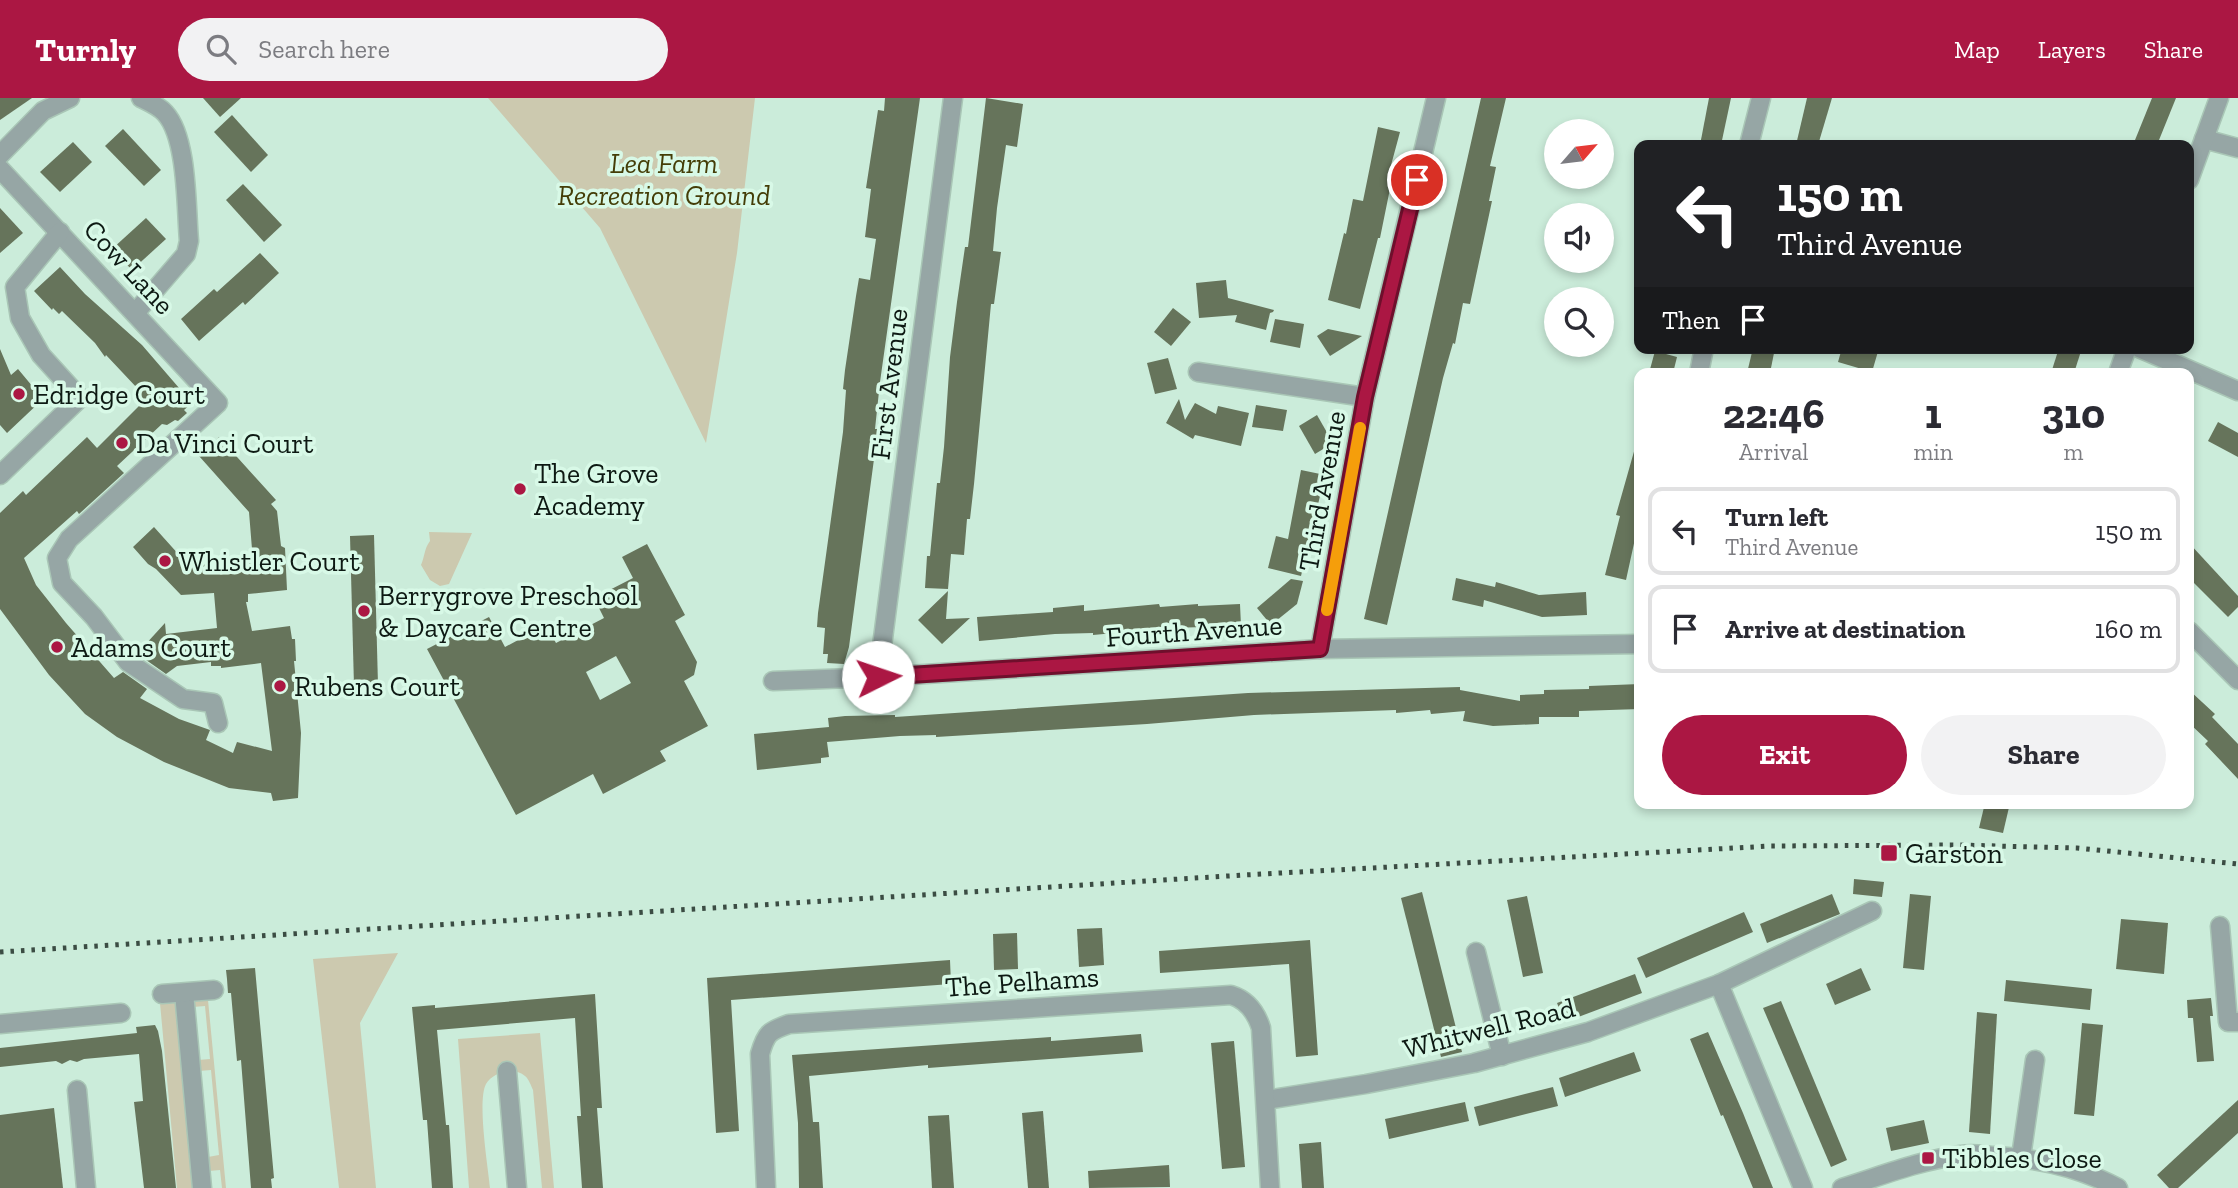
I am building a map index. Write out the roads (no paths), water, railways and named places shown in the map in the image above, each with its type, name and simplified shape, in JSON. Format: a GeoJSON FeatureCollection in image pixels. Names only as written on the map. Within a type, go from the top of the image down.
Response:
{"type":"FeatureCollection","features":[{"type":"Feature","properties":{"kind":"street"},"geometry":{"type":"LineString","coordinates":[[0,155],[43,111],[70,98]]}},
{"type":"Feature","properties":{"kind":"street"},"geometry":{"type":"LineString","coordinates":[[136,312],[186,254],[189,241],[181,158],[173,124],[164,112],[141,98]]}},
{"type":"Feature","properties":{"kind":"street","name":"First Avenue"},"geometry":{"type":"LineString","coordinates":[[878,677],[953,98]]}},
{"type":"Feature","properties":{"kind":"street","name":"Third Avenue"},"geometry":{"type":"LineString","coordinates":[[1320,649],[1365,397],[1436,98]]}},
{"type":"Feature","properties":{"kind":"street"},"geometry":{"type":"LineString","coordinates":[[1750,140],[1760,98]]}},
{"type":"Feature","properties":{"kind":"street"},"geometry":{"type":"LineString","coordinates":[[2194,166],[2219,98]]}},
{"type":"Feature","properties":{"kind":"street"},"geometry":{"type":"LineString","coordinates":[[2204,139],[2238,148]]}},
{"type":"Feature","properties":{"kind":"street","name":"Cow Lane"},"geometry":{"type":"LineString","coordinates":[[0,169],[218,403],[69,538],[57,558],[62,583],[94,617],[128,662],[183,699],[213,703],[218,723]]}},
{"type":"Feature","properties":{"kind":"street"},"geometry":{"type":"LineString","coordinates":[[0,475],[80,398],[41,355],[20,318],[15,286],[60,232]]}},
{"type":"Feature","properties":{"kind":"street"},"geometry":{"type":"LineString","coordinates":[[2153,354],[2185,368]]}},
{"type":"Feature","properties":{"kind":"street"},"geometry":{"type":"LineString","coordinates":[[1198,372],[1365,397]]}},
{"type":"Feature","properties":{"kind":"street"},"geometry":{"type":"LineString","coordinates":[[2194,372],[2238,391]]}},
{"type":"Feature","properties":{"kind":"street"},"geometry":{"type":"LineString","coordinates":[[2194,636],[2238,680]]}},
{"type":"Feature","properties":{"kind":"street","name":"Fourth Avenue"},"geometry":{"type":"LineString","coordinates":[[773,681],[878,677],[1320,649],[1634,644]]}},
{"type":"Feature","properties":{"kind":"street","name":"Whitwell Road"},"geometry":{"type":"LineString","coordinates":[[1266,1100],[1366,1084],[1502,1056],[1588,1032],[1719,984],[1871,911]]}},
{"type":"Feature","properties":{"kind":"street"},"geometry":{"type":"LineString","coordinates":[[2220,926],[2228,1022],[2238,1022]]}},
{"type":"Feature","properties":{"kind":"street"},"geometry":{"type":"LineString","coordinates":[[1476,952],[1502,1056]]}},
{"type":"Feature","properties":{"kind":"street"},"geometry":{"type":"LineString","coordinates":[[1719,984],[1803,1188]]}},
{"type":"Feature","properties":{"kind":"street"},"geometry":{"type":"LineString","coordinates":[[162,994],[214,990]]}},
{"type":"Feature","properties":{"kind":"street"},"geometry":{"type":"LineString","coordinates":[[184,993],[202,1188]]}},
{"type":"Feature","properties":{"kind":"street","name":"The Pelhams"},"geometry":{"type":"LineString","coordinates":[[766,1188],[760,1054],[771,1030],[789,1024],[1231,995],[1241,998],[1257,1017],[1261,1028],[1270,1188]]}},
{"type":"Feature","properties":{"kind":"street"},"geometry":{"type":"LineString","coordinates":[[0,1024],[121,1013]]}},
{"type":"Feature","properties":{"kind":"street"},"geometry":{"type":"LineString","coordinates":[[2021,1157],[2035,1060]]}},
{"type":"Feature","properties":{"kind":"street"},"geometry":{"type":"LineString","coordinates":[[507,1071],[517,1188]]}},
{"type":"Feature","properties":{"kind":"street"},"geometry":{"type":"LineString","coordinates":[[77,1090],[86,1188]]}},
{"type":"Feature","properties":{"kind":"street"},"geometry":{"type":"LineString","coordinates":[[1842,1188],[1916,1165],[1963,1154],[2021,1157],[2064,1165],[2095,1175],[2118,1188]]}},
{"type":"Feature","properties":{"kind":"railway"},"geometry":{"type":"LineString","coordinates":[[0,952],[1244,875],[1771,846],[1957,845],[2077,848],[2238,864]]}},
{"type":"Feature","properties":{"kind":"place","name":"Edridge Court"},"geometry":{"type":"Point","coordinates":[19,394]}},
{"type":"Feature","properties":{"kind":"place","name":"Da Vinci Court"},"geometry":{"type":"Point","coordinates":[122,443]}},
{"type":"Feature","properties":{"kind":"place","name":"The Grove Academy"},"geometry":{"type":"Point","coordinates":[520,489]}},
{"type":"Feature","properties":{"kind":"place","name":"Whistler Court"},"geometry":{"type":"Point","coordinates":[165,561]}},
{"type":"Feature","properties":{"kind":"place","name":"Berrygrove Preschool & Daycare Centre"},"geometry":{"type":"Point","coordinates":[364,611]}},
{"type":"Feature","properties":{"kind":"place","name":"Adams Court"},"geometry":{"type":"Point","coordinates":[57,647]}},
{"type":"Feature","properties":{"kind":"place","name":"Rubens Court"},"geometry":{"type":"Point","coordinates":[280,686]}},
{"type":"Feature","properties":{"kind":"place","name":"Garston"},"geometry":{"type":"Point","coordinates":[1889,853]}},
{"type":"Feature","properties":{"kind":"place","name":"Tibbles Close"},"geometry":{"type":"Point","coordinates":[1928,1158]}},
{"type":"Feature","properties":{"kind":"park label","name":"Lea Farm Recreation Ground"},"geometry":{"type":"Point","coordinates":[664,179]}}]}
